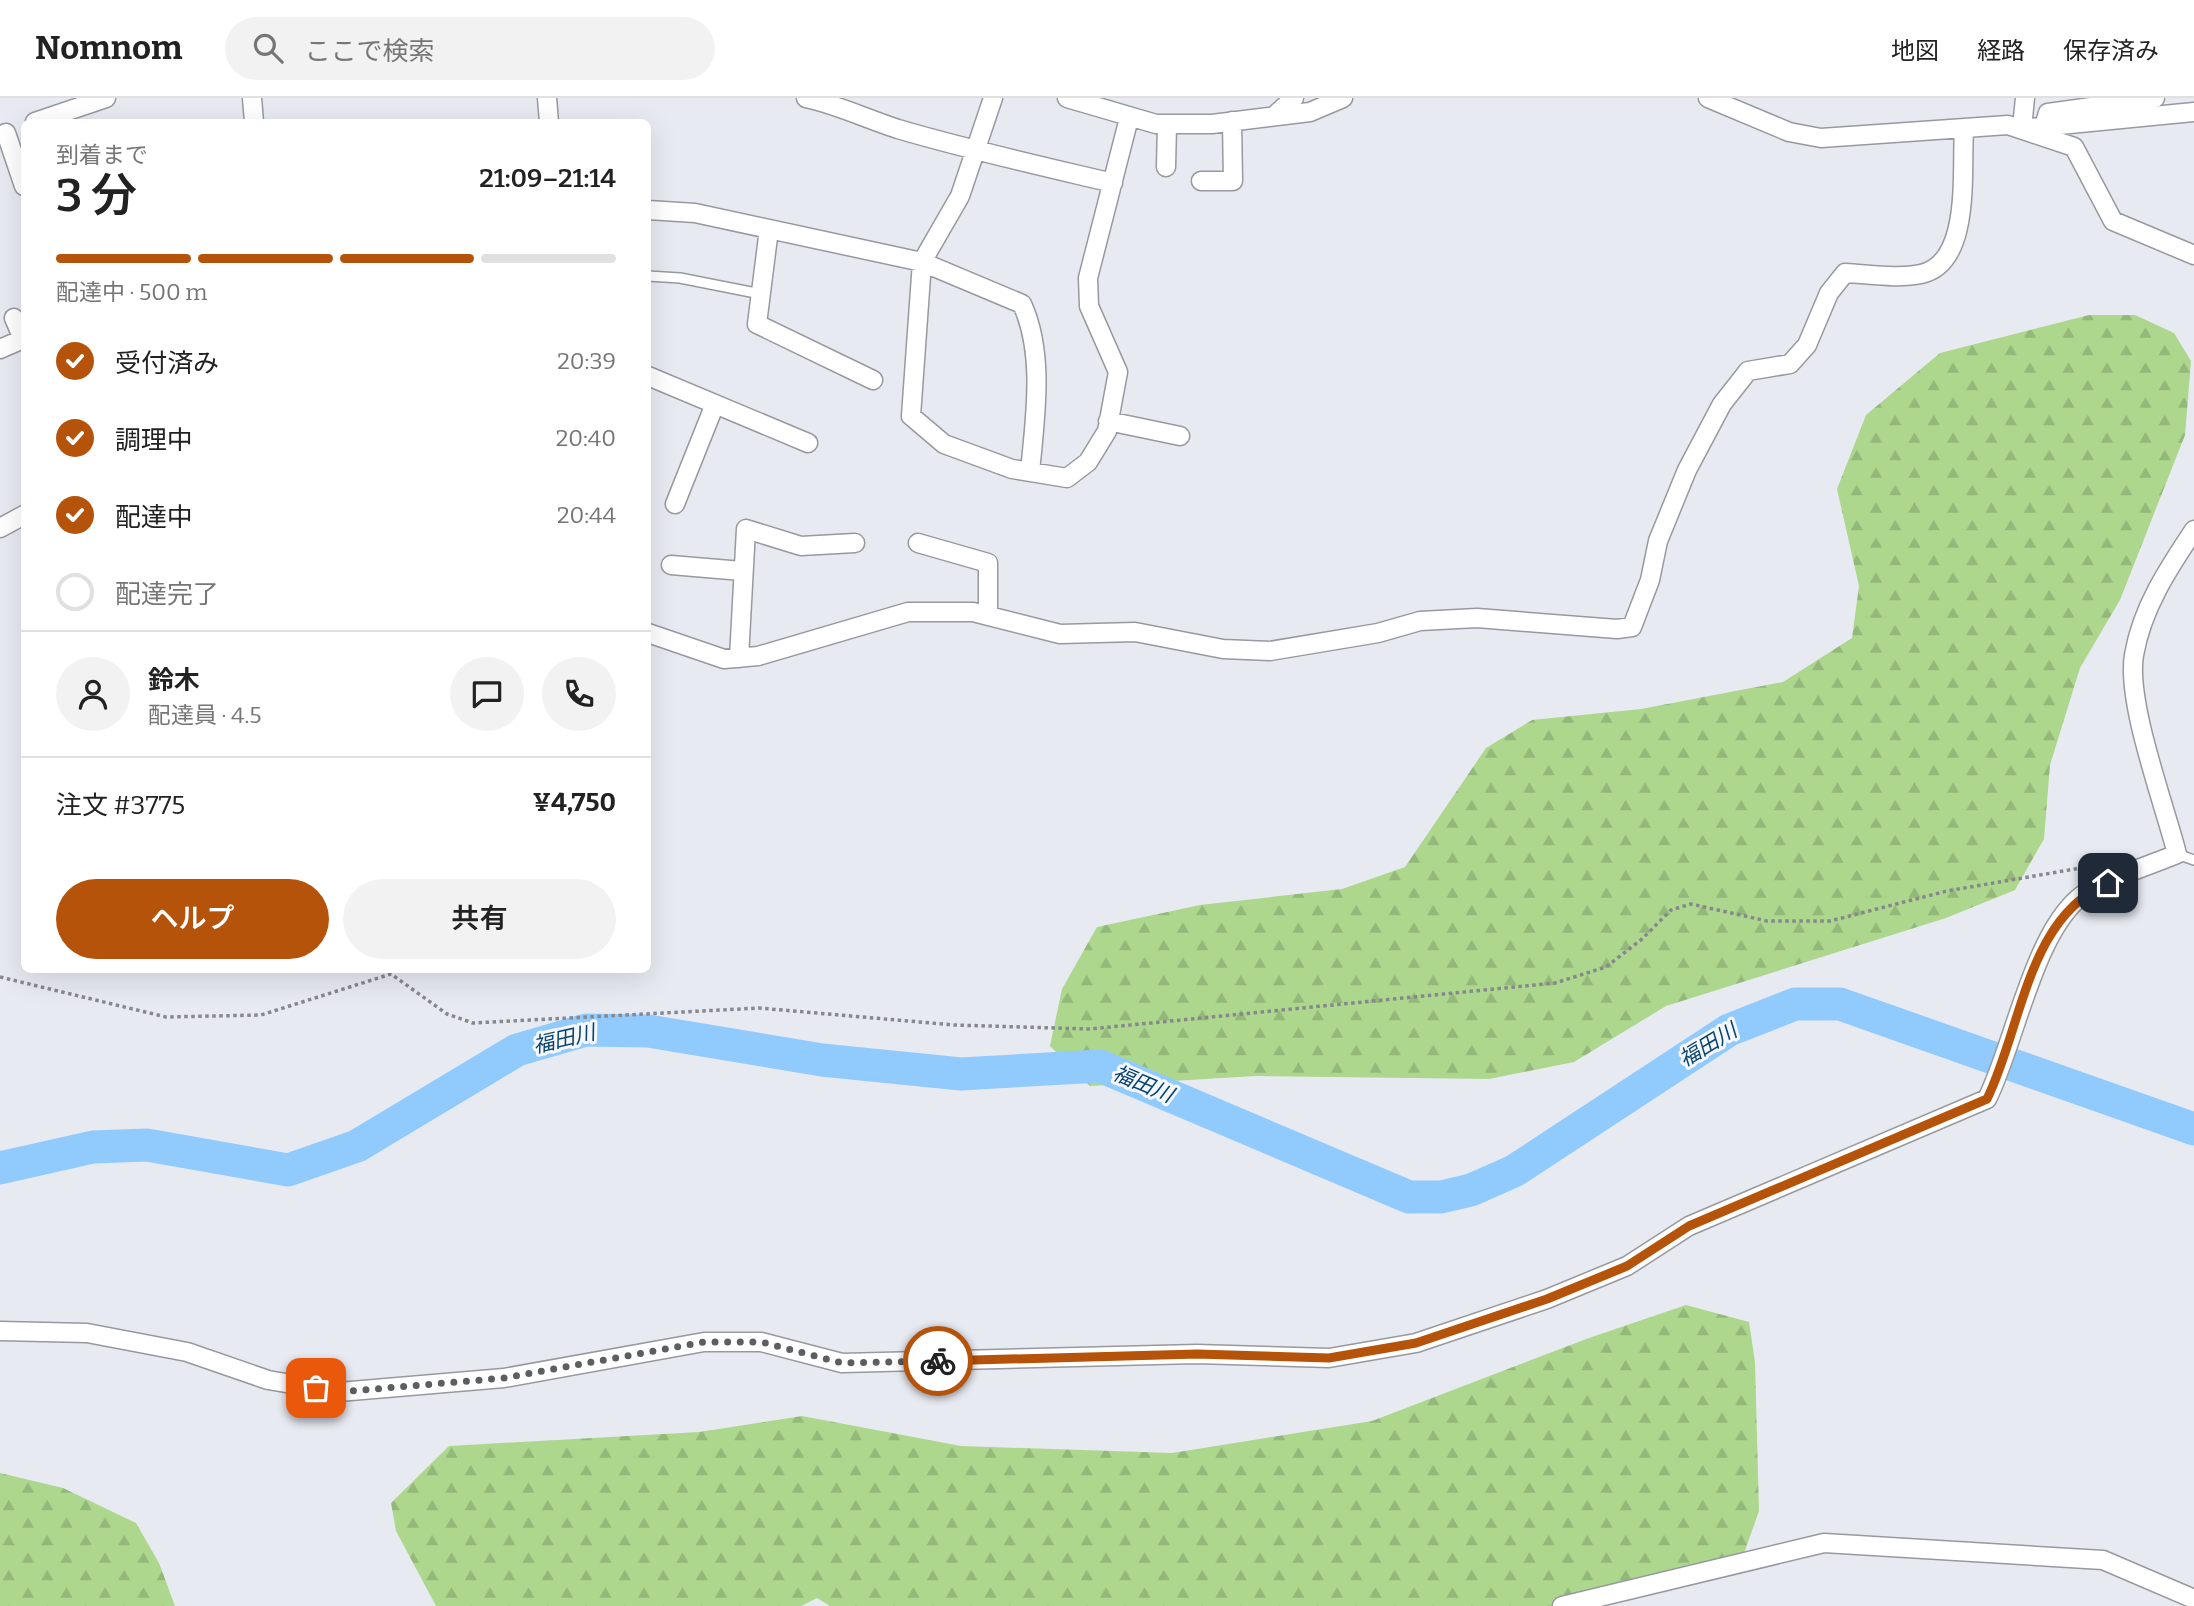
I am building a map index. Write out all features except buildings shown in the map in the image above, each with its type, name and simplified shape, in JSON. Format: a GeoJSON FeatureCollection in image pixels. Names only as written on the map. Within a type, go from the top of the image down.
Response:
{"type":"FeatureCollection","features":[{"type":"Feature","properties":{"kind":"street"},"geometry":{"type":"LineString","coordinates":[[44,119],[106,98]]}},
{"type":"Feature","properties":{"kind":"street"},"geometry":{"type":"LineString","coordinates":[[253,98],[254,119]]}},
{"type":"Feature","properties":{"kind":"street"},"geometry":{"type":"LineString","coordinates":[[547,98],[550,119]]}},
{"type":"Feature","properties":{"kind":"street"},"geometry":{"type":"LineString","coordinates":[[806,98],[833,104],[895,128],[1113,183]]}},
{"type":"Feature","properties":{"kind":"street"},"geometry":{"type":"LineString","coordinates":[[993,98],[960,196],[922,262],[911,416],[944,444],[1012,469],[1067,478],[1088,461],[1107,431],[1118,372],[1089,306],[1088,278],[1129,118]]}},
{"type":"Feature","properties":{"kind":"street"},"geometry":{"type":"LineString","coordinates":[[1067,98],[1129,118],[1167,124],[1233,121],[1310,112],[1343,98]]}},
{"type":"Feature","properties":{"kind":"street"},"geometry":{"type":"LineString","coordinates":[[1274,116],[1294,98]]}},
{"type":"Feature","properties":{"kind":"street"},"geometry":{"type":"LineString","coordinates":[[1709,98],[1789,131],[1821,138],[1964,131],[2008,125],[2022,128],[2074,146],[2113,221],[2194,255]]}},
{"type":"Feature","properties":{"kind":"street"},"geometry":{"type":"LineString","coordinates":[[2022,128],[2025,98]]}},
{"type":"Feature","properties":{"kind":"street"},"geometry":{"type":"LineString","coordinates":[[2043,126],[2048,113],[2155,98]]}},
{"type":"Feature","properties":{"kind":"street"},"geometry":{"type":"LineString","coordinates":[[2022,128],[2194,112]]}},
{"type":"Feature","properties":{"kind":"street"},"geometry":{"type":"LineString","coordinates":[[1201,181],[1233,181],[1233,121]]}},
{"type":"Feature","properties":{"kind":"street"},"geometry":{"type":"LineString","coordinates":[[1166,167],[1167,124]]}},
{"type":"Feature","properties":{"kind":"street"},"geometry":{"type":"LineString","coordinates":[[21,127],[3,134],[21,179]]}},
{"type":"Feature","properties":{"kind":"street"},"geometry":{"type":"LineString","coordinates":[[651,635],[724,659],[739,658],[828,637],[867,622],[908,612],[973,612],[1060,634],[1135,632],[1223,649],[1269,651],[1378,633],[1420,621],[1477,618],[1617,629],[1632,627],[1650,580],[1658,541],[1687,470],[1722,404],[1748,370],[1790,364],[1807,345],[1829,293],[1845,273],[1922,274],[1948,259],[1959,233],[1964,131]]}},
{"type":"Feature","properties":{"kind":"street"},"geometry":{"type":"LineString","coordinates":[[651,210],[695,213],[922,262],[1023,304],[1033,327],[1036,407],[1030,472]]}},
{"type":"Feature","properties":{"kind":"street"},"geometry":{"type":"LineString","coordinates":[[769,229],[757,324],[873,380]]}},
{"type":"Feature","properties":{"kind":"street"},"geometry":{"type":"LineString","coordinates":[[13,318],[21,335]]}},
{"type":"Feature","properties":{"kind":"street"},"geometry":{"type":"LineString","coordinates":[[0,349],[21,340]]}},
{"type":"Feature","properties":{"kind":"street"},"geometry":{"type":"LineString","coordinates":[[651,377],[808,443]]}},
{"type":"Feature","properties":{"kind":"street"},"geometry":{"type":"LineString","coordinates":[[674,504],[715,404]]}},
{"type":"Feature","properties":{"kind":"street"},"geometry":{"type":"LineString","coordinates":[[1108,421],[1180,436]]}},
{"type":"Feature","properties":{"kind":"street"},"geometry":{"type":"LineString","coordinates":[[0,528],[21,516]]}},
{"type":"Feature","properties":{"kind":"street"},"geometry":{"type":"LineString","coordinates":[[739,658],[746,529],[801,546],[855,543]]}},
{"type":"Feature","properties":{"kind":"street"},"geometry":{"type":"LineString","coordinates":[[0,1331],[87,1333],[187,1352],[268,1380],[339,1392],[504,1378],[704,1342],[761,1342],[842,1363],[1197,1354],[1329,1358],[1416,1343],[1547,1299],[1627,1266],[1689,1226],[1987,1099],[2008,1048],[2031,975],[2061,919],[2085,892],[2185,857],[2134,696],[2134,655],[2157,586],[2194,530]]}},
{"type":"Feature","properties":{"kind":"street"},"geometry":{"type":"LineString","coordinates":[[918,543],[988,563],[988,615]]}},
{"type":"Feature","properties":{"kind":"street"},"geometry":{"type":"LineString","coordinates":[[671,565],[742,571]]}},
{"type":"Feature","properties":{"kind":"street"},"geometry":{"type":"LineString","coordinates":[[1562,1606],[1824,1543],[2104,1560],[2194,1599]]}},
{"type":"Feature","properties":{"kind":"lane"},"geometry":{"type":"LineString","coordinates":[[651,276],[680,278],[761,295]]}},
{"type":"Feature","properties":{"kind":"path"},"geometry":{"type":"LineString","coordinates":[[0,977],[166,1017],[261,1015],[391,974],[447,1014],[473,1023],[759,1008],[954,1025],[1090,1028],[1555,983],[1606,967],[1642,939],[1671,910],[1691,904],[1767,922],[1830,922],[1947,891],[2103,864]]}},
{"type":"Feature","properties":{"kind":"green space"},"geometry":{"type":"Polygon","coordinates":[[[2089,315],[2135,315],[2174,333],[2191,361],[2185,435],[2120,600],[2080,668],[2050,765],[2044,839],[2015,890],[1946,918],[1666,1006],[1574,1062],[1489,1079],[1255,1076],[1090,1086],[1050,1046],[1062,989],[1097,927],[1200,905],[1342,889],[1405,867],[1486,748],[1532,720],[1641,709],[1783,682],[1852,638],[1859,586],[1837,489],[1866,415],[1940,353],[2089,315]]]}},
{"type":"Feature","properties":{"kind":"green space"},"geometry":{"type":"Polygon","coordinates":[[[1686,1305],[1749,1322],[1755,1362],[1759,1511],[1741,1562],[1565,1606],[830,1606],[817,1598],[801,1606],[436,1606],[396,1531],[391,1503],[449,1446],[699,1432],[802,1416],[961,1446],[1172,1453],[1372,1421],[1589,1338],[1686,1305]]]}},
{"type":"Feature","properties":{"kind":"green space"},"geometry":{"type":"Polygon","coordinates":[[[0,1473],[63,1488],[136,1523],[159,1563],[175,1606],[0,1606],[0,1473]]]}},
{"type":"Feature","properties":{"kind":"waterway","name":"福田川"},"geometry":{"type":"LineString","coordinates":[[0,1168],[93,1147],[147,1145],[288,1170],[357,1146],[517,1050],[586,1030],[648,1031],[822,1060],[961,1074],[1100,1066],[1409,1197],[1441,1197],[1471,1190],[1514,1171],[1729,1030],[1795,1004],[1840,1004],[2194,1129]]}},
{"type":"Feature","properties":{"kind":"way so far"},"geometry":{"type":"LineString","coordinates":[[316,1388],[339,1392],[504,1378],[704,1342],[761,1342],[842,1363],[938,1361]]}},
{"type":"Feature","properties":{"kind":"route"},"geometry":{"type":"LineString","coordinates":[[938,1361],[1197,1354],[1329,1358],[1416,1343],[1547,1299],[1627,1266],[1689,1226],[1987,1099],[2020,1015],[2031,975],[2061,919],[2085,892],[2108,883]]}}]}
